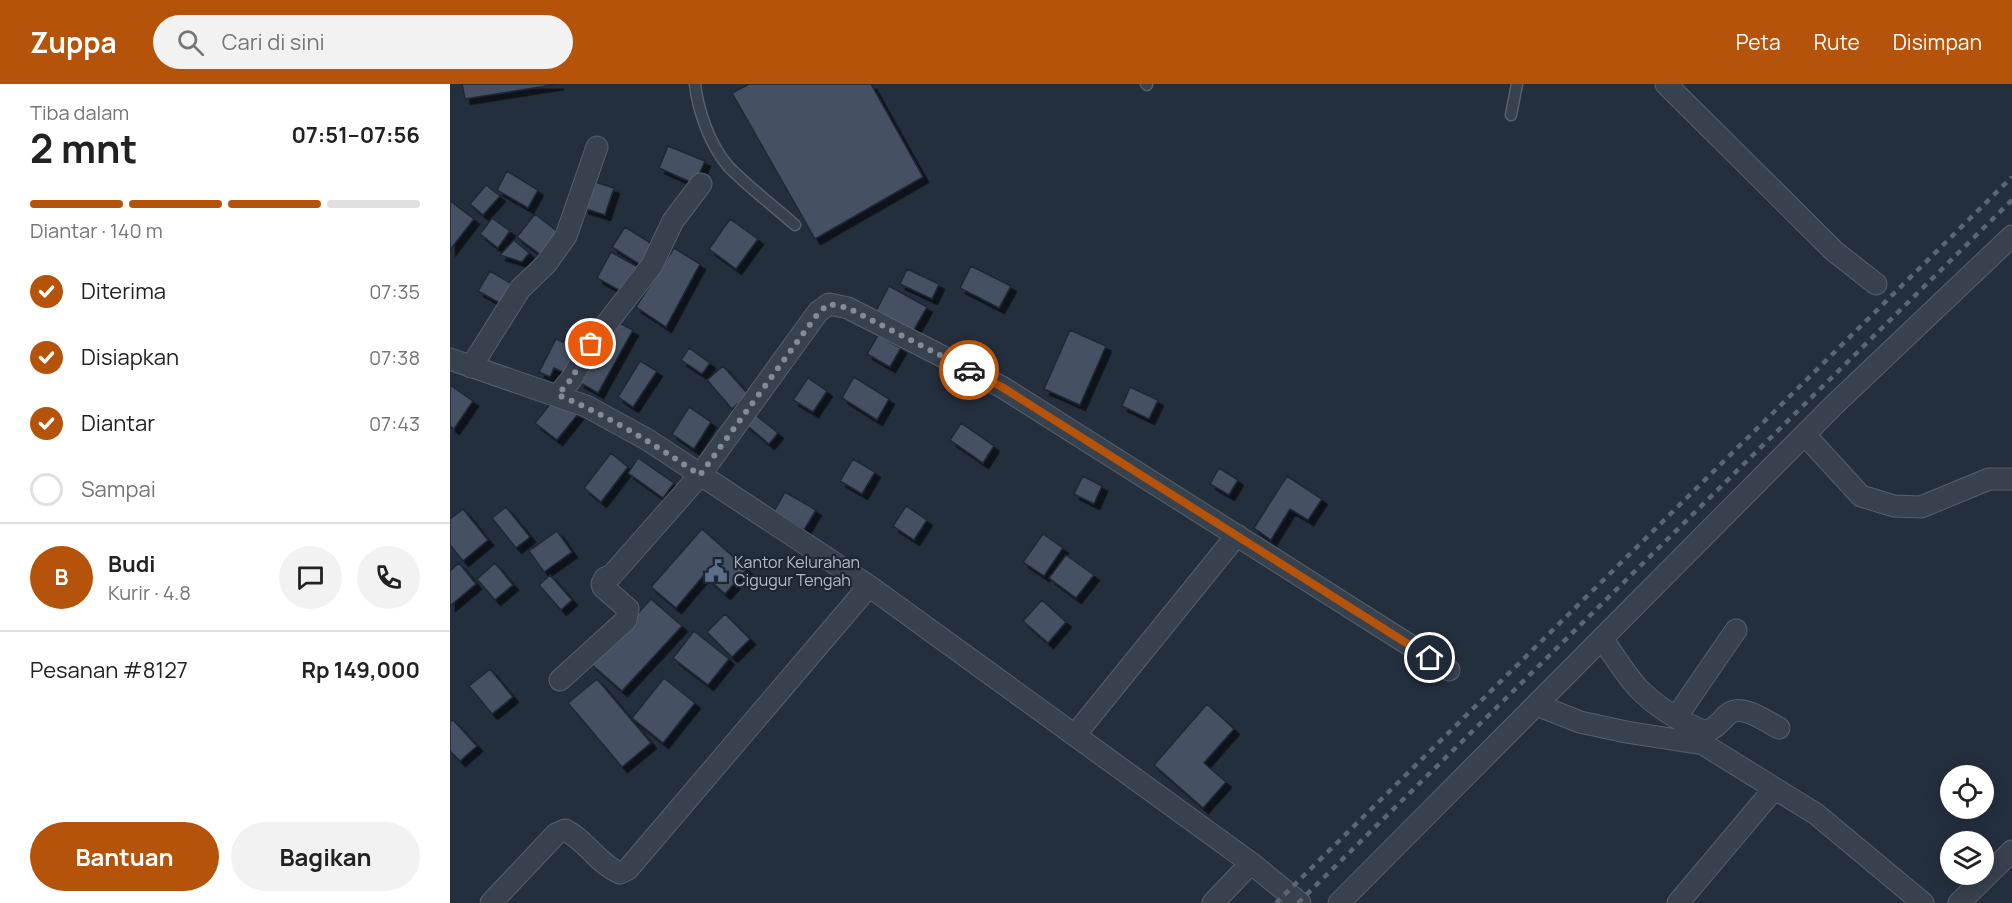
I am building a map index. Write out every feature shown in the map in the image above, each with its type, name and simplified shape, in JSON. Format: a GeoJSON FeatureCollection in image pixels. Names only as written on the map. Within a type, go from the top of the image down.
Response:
{"type":"FeatureCollection","features":[{"type":"Feature","properties":{"kind":"street"},"geometry":{"type":"LineString","coordinates":[[1666,84],[1834,251],[1876,284]]}},
{"type":"Feature","properties":{"kind":"street"},"geometry":{"type":"LineString","coordinates":[[471,366],[520,289],[546,264],[566,236],[597,147]]}},
{"type":"Feature","properties":{"kind":"street"},"geometry":{"type":"LineString","coordinates":[[558,395],[572,378],[591,344],[652,265],[673,221],[701,184]]}},
{"type":"Feature","properties":{"kind":"street"},"geometry":{"type":"LineString","coordinates":[[1339,903],[1834,405],[2012,236]]}},
{"type":"Feature","properties":{"kind":"street"},"geometry":{"type":"LineString","coordinates":[[560,680],[626,620],[628,609],[603,587],[605,578],[612,575],[700,475],[811,322],[829,304],[848,308],[1002,387],[1449,670]]}},
{"type":"Feature","properties":{"kind":"street"},"geometry":{"type":"LineString","coordinates":[[450,359],[586,406],[648,440],[869,586],[1251,863],[1300,903]]}},
{"type":"Feature","properties":{"kind":"street"},"geometry":{"type":"LineString","coordinates":[[1806,435],[1861,496],[1894,506],[1922,507],[1989,480],[2012,479]]}},
{"type":"Feature","properties":{"kind":"street"},"geometry":{"type":"LineString","coordinates":[[1075,735],[1237,535]]}},
{"type":"Feature","properties":{"kind":"street"},"geometry":{"type":"LineString","coordinates":[[491,903],[556,834],[565,830],[574,834],[610,869],[620,873],[628,869],[869,586]]}},
{"type":"Feature","properties":{"kind":"street"},"geometry":{"type":"LineString","coordinates":[[1677,716],[1736,630]]}},
{"type":"Feature","properties":{"kind":"street"},"geometry":{"type":"LineString","coordinates":[[1602,639],[1638,688],[1653,701],[1705,732],[1716,728],[1729,713],[1738,709],[1779,728]]}},
{"type":"Feature","properties":{"kind":"street"},"geometry":{"type":"LineString","coordinates":[[1537,705],[1580,722],[1703,744],[1816,814],[1923,903]]}},
{"type":"Feature","properties":{"kind":"street"},"geometry":{"type":"LineString","coordinates":[[1678,903],[1774,789]]}},
{"type":"Feature","properties":{"kind":"street"},"geometry":{"type":"LineString","coordinates":[[1959,903],[2012,851]]}},
{"type":"Feature","properties":{"kind":"street"},"geometry":{"type":"LineString","coordinates":[[1212,903],[1251,863]]}},
{"type":"Feature","properties":{"kind":"lane"},"geometry":{"type":"LineString","coordinates":[[695,84],[696,96],[709,135],[728,165],[795,225]]}},
{"type":"Feature","properties":{"kind":"lane"},"geometry":{"type":"LineString","coordinates":[[1511,115],[1517,84]]}},
{"type":"Feature","properties":{"kind":"building"},"geometry":{"type":"Polygon","coordinates":[[[462,84],[559,84],[465,99],[462,84]]]}},
{"type":"Feature","properties":{"kind":"building"},"geometry":{"type":"Polygon","coordinates":[[[749,84],[871,84],[923,177],[815,239],[732,93],[749,84]]]}},
{"type":"Feature","properties":{"kind":"building"},"geometry":{"type":"Polygon","coordinates":[[[668,146],[705,161],[695,184],[659,168],[668,146]]]}},
{"type":"Feature","properties":{"kind":"building"},"geometry":{"type":"Polygon","coordinates":[[[507,171],[538,190],[528,208],[497,190],[507,171]]]}},
{"type":"Feature","properties":{"kind":"building"},"geometry":{"type":"Polygon","coordinates":[[[592,181],[614,188],[605,215],[583,208],[592,181]]]}},
{"type":"Feature","properties":{"kind":"building"},"geometry":{"type":"Polygon","coordinates":[[[486,185],[500,196],[483,215],[470,204],[486,185]]]}},
{"type":"Feature","properties":{"kind":"building"},"geometry":{"type":"Polygon","coordinates":[[[450,201],[474,219],[450,250],[450,201]]]}},
{"type":"Feature","properties":{"kind":"building"},"geometry":{"type":"Polygon","coordinates":[[[535,214],[563,236],[546,259],[517,237],[535,214]]]}},
{"type":"Feature","properties":{"kind":"building"},"geometry":{"type":"Polygon","coordinates":[[[492,218],[510,231],[498,248],[480,234],[492,218]]]}},
{"type":"Feature","properties":{"kind":"building"},"geometry":{"type":"Polygon","coordinates":[[[730,219],[758,239],[736,269],[709,249],[730,219]]]}},
{"type":"Feature","properties":{"kind":"building"},"geometry":{"type":"Polygon","coordinates":[[[625,227],[657,247],[644,267],[612,247],[625,227]]]}},
{"type":"Feature","properties":{"kind":"building"},"geometry":{"type":"Polygon","coordinates":[[[514,240],[529,253],[522,262],[500,255],[514,240]]]}},
{"type":"Feature","properties":{"kind":"building"},"geometry":{"type":"Polygon","coordinates":[[[674,248],[700,264],[666,327],[636,307],[674,248]]]}},
{"type":"Feature","properties":{"kind":"building"},"geometry":{"type":"Polygon","coordinates":[[[611,252],[638,267],[624,293],[597,278],[611,252]]]}},
{"type":"Feature","properties":{"kind":"building"},"geometry":{"type":"Polygon","coordinates":[[[971,266],[1011,286],[999,308],[960,288],[971,266]]]}},
{"type":"Feature","properties":{"kind":"building"},"geometry":{"type":"Polygon","coordinates":[[[907,269],[939,284],[932,299],[900,284],[907,269]]]}},
{"type":"Feature","properties":{"kind":"building"},"geometry":{"type":"Polygon","coordinates":[[[490,271],[515,286],[503,305],[478,291],[490,271]]]}},
{"type":"Feature","properties":{"kind":"building"},"geometry":{"type":"Polygon","coordinates":[[[889,286],[927,307],[912,333],[875,313],[889,286]]]}},
{"type":"Feature","properties":{"kind":"building"},"geometry":{"type":"Polygon","coordinates":[[[614,320],[633,330],[598,393],[579,382],[614,320]]]}},
{"type":"Feature","properties":{"kind":"building"},"geometry":{"type":"Polygon","coordinates":[[[1070,330],[1106,346],[1080,405],[1044,389],[1070,330]]]}},
{"type":"Feature","properties":{"kind":"building"},"geometry":{"type":"Polygon","coordinates":[[[568,332],[588,342],[571,376],[554,368],[550,377],[539,372],[556,339],[563,342],[568,332]]]}},
{"type":"Feature","properties":{"kind":"building"},"geometry":{"type":"Polygon","coordinates":[[[878,335],[901,348],[890,367],[867,354],[878,335]]]}},
{"type":"Feature","properties":{"kind":"building"},"geometry":{"type":"Polygon","coordinates":[[[689,348],[710,363],[702,374],[681,360],[689,348]]]}},
{"type":"Feature","properties":{"kind":"building"},"geometry":{"type":"Polygon","coordinates":[[[640,361],[657,371],[633,407],[618,397],[640,361]]]}},
{"type":"Feature","properties":{"kind":"building"},"geometry":{"type":"Polygon","coordinates":[[[723,366],[748,394],[732,409],[707,380],[723,366]]]}},
{"type":"Feature","properties":{"kind":"building"},"geometry":{"type":"Polygon","coordinates":[[[854,377],[889,399],[877,420],[842,398],[854,377]]]}},
{"type":"Feature","properties":{"kind":"building"},"geometry":{"type":"Polygon","coordinates":[[[808,378],[827,391],[813,412],[793,400],[808,378]]]}},
{"type":"Feature","properties":{"kind":"building"},"geometry":{"type":"Polygon","coordinates":[[[450,385],[473,401],[454,429],[450,426],[450,385]]]}},
{"type":"Feature","properties":{"kind":"building"},"geometry":{"type":"Polygon","coordinates":[[[1130,387],[1158,400],[1149,419],[1122,406],[1130,387]]]}},
{"type":"Feature","properties":{"kind":"building"},"geometry":{"type":"Polygon","coordinates":[[[551,403],[578,414],[557,440],[535,423],[551,403]]]}},
{"type":"Feature","properties":{"kind":"building"},"geometry":{"type":"Polygon","coordinates":[[[689,407],[711,422],[694,449],[672,434],[689,407]]]}},
{"type":"Feature","properties":{"kind":"building"},"geometry":{"type":"Polygon","coordinates":[[[752,412],[778,433],[769,444],[744,423],[752,412]]]}},
{"type":"Feature","properties":{"kind":"building"},"geometry":{"type":"Polygon","coordinates":[[[961,423],[994,446],[983,463],[950,440],[961,423]]]}},
{"type":"Feature","properties":{"kind":"building"},"geometry":{"type":"Polygon","coordinates":[[[611,453],[628,467],[601,502],[584,488],[611,453]]]}},
{"type":"Feature","properties":{"kind":"building"},"geometry":{"type":"Polygon","coordinates":[[[638,458],[674,483],[663,498],[628,473],[638,458]]]}},
{"type":"Feature","properties":{"kind":"building"},"geometry":{"type":"Polygon","coordinates":[[[853,459],[875,472],[862,494],[840,481],[853,459]]]}},
{"type":"Feature","properties":{"kind":"building"},"geometry":{"type":"Polygon","coordinates":[[[1219,468],[1238,480],[1229,495],[1210,484],[1219,468]]]}},
{"type":"Feature","properties":{"kind":"building"},"geometry":{"type":"Polygon","coordinates":[[[1083,476],[1102,486],[1094,504],[1074,494],[1083,476]]]}},
{"type":"Feature","properties":{"kind":"building"},"geometry":{"type":"Polygon","coordinates":[[[1287,476],[1322,499],[1308,520],[1290,509],[1271,540],[1254,528],[1287,476]]]}},
{"type":"Feature","properties":{"kind":"building"},"geometry":{"type":"Polygon","coordinates":[[[785,492],[816,510],[804,530],[774,511],[785,492]]]}},
{"type":"Feature","properties":{"kind":"building"},"geometry":{"type":"Polygon","coordinates":[[[906,506],[927,520],[914,540],[893,526],[906,506]]]}},
{"type":"Feature","properties":{"kind":"building"},"geometry":{"type":"Polygon","coordinates":[[[506,507],[530,537],[516,548],[492,518],[506,507]]]}},
{"type":"Feature","properties":{"kind":"building"},"geometry":{"type":"Polygon","coordinates":[[[463,509],[488,540],[463,561],[450,545],[450,519],[463,509]]]}},
{"type":"Feature","properties":{"kind":"building"},"geometry":{"type":"Polygon","coordinates":[[[702,529],[747,569],[725,594],[704,575],[676,608],[651,587],[702,529]]]}},
{"type":"Feature","properties":{"kind":"building"},"geometry":{"type":"Polygon","coordinates":[[[557,531],[572,552],[544,572],[529,551],[557,531]]]}},
{"type":"Feature","properties":{"kind":"building"},"geometry":{"type":"Polygon","coordinates":[[[1043,534],[1063,548],[1044,576],[1023,562],[1043,534]]]}},
{"type":"Feature","properties":{"kind":"building"},"geometry":{"type":"Polygon","coordinates":[[[1066,555],[1094,575],[1076,598],[1049,578],[1066,555]]]}},
{"type":"Feature","properties":{"kind":"building"},"geometry":{"type":"Polygon","coordinates":[[[459,563],[476,584],[450,606],[450,571],[459,563]]]}},
{"type":"Feature","properties":{"kind":"building"},"geometry":{"type":"Polygon","coordinates":[[[495,563],[513,585],[495,600],[477,579],[495,563]]]}},
{"type":"Feature","properties":{"kind":"building"},"geometry":{"type":"Polygon","coordinates":[[[550,575],[572,600],[561,610],[539,585],[550,575]]]}},
{"type":"Feature","properties":{"kind":"building"},"geometry":{"type":"Polygon","coordinates":[[[651,599],[682,626],[622,691],[591,664],[651,599]]]}},
{"type":"Feature","properties":{"kind":"building"},"geometry":{"type":"Polygon","coordinates":[[[1042,600],[1066,622],[1048,643],[1023,621],[1042,600]]]}},
{"type":"Feature","properties":{"kind":"building"},"geometry":{"type":"Polygon","coordinates":[[[725,614],[750,639],[732,657],[707,632],[725,614]]]}},
{"type":"Feature","properties":{"kind":"building"},"geometry":{"type":"Polygon","coordinates":[[[694,631],[729,659],[708,685],[673,658],[694,631]]]}},
{"type":"Feature","properties":{"kind":"building"},"geometry":{"type":"Polygon","coordinates":[[[490,669],[513,697],[492,714],[469,686],[490,669]]]}},
{"type":"Feature","properties":{"kind":"building"},"geometry":{"type":"Polygon","coordinates":[[[664,678],[695,703],[663,743],[632,718],[664,678]]]}},
{"type":"Feature","properties":{"kind":"building"},"geometry":{"type":"Polygon","coordinates":[[[597,679],[651,743],[622,767],[568,703],[597,679]]]}},
{"type":"Feature","properties":{"kind":"building"},"geometry":{"type":"Polygon","coordinates":[[[1207,704],[1234,729],[1204,763],[1226,782],[1203,808],[1154,765],[1207,704]]]}},
{"type":"Feature","properties":{"kind":"building"},"geometry":{"type":"Polygon","coordinates":[[[453,720],[477,746],[460,761],[450,751],[450,722],[453,720]]]}},
{"type":"Feature","properties":{"kind":"railway"},"geometry":{"type":"LineString","coordinates":[[1276,903],[2012,177]]}},
{"type":"Feature","properties":{"kind":"railway"},"geometry":{"type":"LineString","coordinates":[[1298,903],[2012,200]]}},
{"type":"Feature","properties":{"kind":"way so far"},"geometry":{"type":"LineString","coordinates":[[591,344],[572,378],[558,395],[586,406],[648,440],[700,475],[819,312],[829,304],[848,308],[969,370]]}},
{"type":"Feature","properties":{"kind":"place","name":"Kantor Kelurahan Cigugur Tengah"},"geometry":{"type":"Point","coordinates":[716,571]}},
{"type":"Feature","properties":{"kind":"route"},"geometry":{"type":"LineString","coordinates":[[969,370],[1002,387],[1430,658]]}}]}
